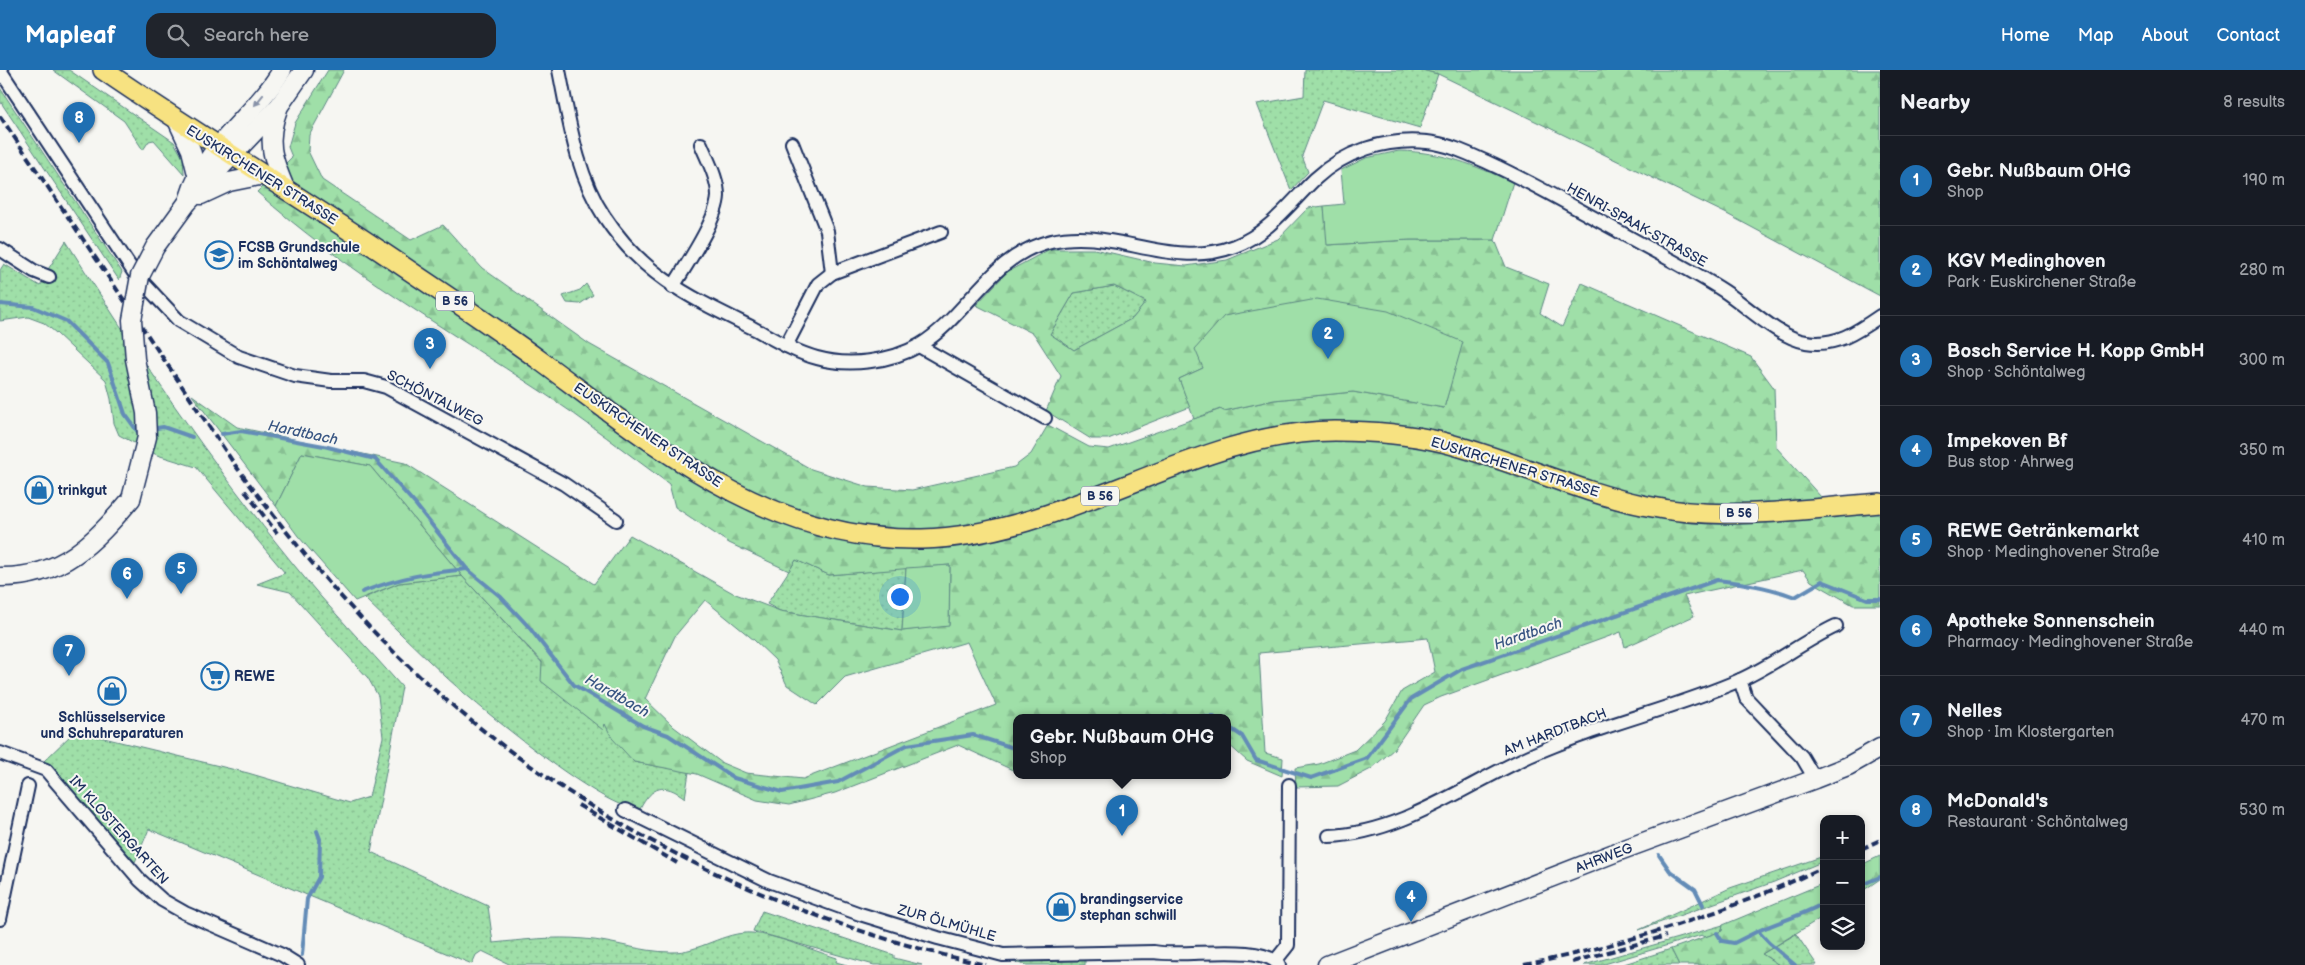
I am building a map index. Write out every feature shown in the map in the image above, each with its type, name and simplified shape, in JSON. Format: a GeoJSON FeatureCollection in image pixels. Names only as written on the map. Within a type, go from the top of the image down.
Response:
{"type":"FeatureCollection","features":[{"type":"Feature","properties":{"kind":"main road","name":"EUSKIRCHENER STRASSE"},"geometry":{"type":"LineString","coordinates":[[103,70],[178,122],[217,166],[264,175],[285,188],[516,342],[617,418],[698,472],[767,510],[803,523],[839,532],[924,540],[996,530],[1036,519],[1229,448],[1281,435],[1332,430],[1385,433],[1442,443],[1599,493],[1646,506],[1687,512],[1741,513],[1880,503]]}},
{"type":"Feature","properties":{"kind":"main road"},"geometry":{"type":"LineString","coordinates":[[187,203],[217,166],[252,109],[282,70]]}},
{"type":"Feature","properties":{"kind":"main road"},"geometry":{"type":"LineString","coordinates":[[0,577],[20,577],[50,569],[72,557],[99,536],[131,500],[146,437],[146,413],[135,359],[132,320],[140,276],[155,247],[187,203],[217,166],[278,106],[304,70]]}},
{"type":"Feature","properties":{"kind":"main road"},"geometry":{"type":"LineString","coordinates":[[278,106],[272,128],[271,148],[285,188]]}},
{"type":"Feature","properties":{"kind":"main road"},"geometry":{"type":"LineString","coordinates":[[178,122],[191,150],[217,166]]}},
{"type":"Feature","properties":{"kind":"main road","name":"AHRWEG"},"geometry":{"type":"LineString","coordinates":[[1327,965],[1622,850],[1815,779],[1848,766],[1880,748]]}},
{"type":"Feature","properties":{"kind":"street","name":"SCHÖNTALWEG"},"geometry":{"type":"LineString","coordinates":[[0,70],[135,274],[179,321],[239,357],[295,376],[331,381],[364,381],[386,387],[564,484],[616,520]]}},
{"type":"Feature","properties":{"kind":"street","name":"HENRI-SPAAK-STRASSE"},"geometry":{"type":"LineString","coordinates":[[559,70],[576,148],[587,182],[603,215],[644,264],[673,287],[786,346],[818,358],[855,363],[886,357],[919,346],[944,326],[993,272],[1021,252],[1049,241],[1070,238],[1094,238],[1159,253],[1181,255],[1209,254],[1236,246],[1265,230],[1334,164],[1366,142],[1383,144],[1427,142],[1469,154],[1514,174],[1722,289],[1789,337],[1803,342],[1833,343],[1860,330],[1880,316]]}},
{"type":"Feature","properties":{"kind":"street"},"geometry":{"type":"LineString","coordinates":[[792,142],[827,231],[832,272]]}},
{"type":"Feature","properties":{"kind":"street"},"geometry":{"type":"LineString","coordinates":[[673,287],[715,213],[718,196],[716,180],[701,144]]}},
{"type":"Feature","properties":{"kind":"street"},"geometry":{"type":"LineString","coordinates":[[786,346],[818,284],[832,272],[941,232]]}},
{"type":"Feature","properties":{"kind":"street"},"geometry":{"type":"LineString","coordinates":[[0,249],[34,271],[50,277]]}},
{"type":"Feature","properties":{"kind":"street"},"geometry":{"type":"LineString","coordinates":[[919,346],[1045,418]]}},
{"type":"Feature","properties":{"kind":"street","name":"AM HARDTBACH"},"geometry":{"type":"LineString","coordinates":[[1329,836],[1353,835],[1371,831],[1427,808],[1541,750],[1740,680],[1781,659],[1820,633],[1836,626]]}},
{"type":"Feature","properties":{"kind":"street"},"geometry":{"type":"LineString","coordinates":[[1740,680],[1746,698],[1802,757],[1815,779]]}},
{"type":"Feature","properties":{"kind":"street","name":"IM KLOSTERGARTEN"},"geometry":{"type":"LineString","coordinates":[[0,753],[46,770],[140,880],[162,900],[185,913],[282,955],[298,965]]}},
{"type":"Feature","properties":{"kind":"street"},"geometry":{"type":"LineString","coordinates":[[1277,963],[1288,945],[1289,785]]}},
{"type":"Feature","properties":{"kind":"street"},"geometry":{"type":"LineString","coordinates":[[0,919],[28,786]]}},
{"type":"Feature","properties":{"kind":"street","name":"ZUR ÖLMÜHLE"},"geometry":{"type":"LineString","coordinates":[[625,810],[769,881],[860,914],[938,938],[1003,955],[1154,952],[1170,955],[1238,952],[1258,953],[1277,963]]}},
{"type":"Feature","properties":{"kind":"green space"},"geometry":{"type":"Polygon","coordinates":[[[53,70],[69,70],[174,142],[183,158],[184,174],[154,140],[149,141],[143,150],[124,121],[53,70]]]}},
{"type":"Feature","properties":{"kind":"green space"},"geometry":{"type":"Polygon","coordinates":[[[328,70],[344,70],[309,135],[308,151],[322,180],[411,240],[443,225],[482,268],[589,344],[811,469],[868,487],[912,490],[1014,467],[1031,454],[1048,425],[1089,447],[1109,449],[1221,409],[1224,411],[1274,400],[1353,392],[1444,408],[1462,342],[1203,368],[1179,379],[1190,407],[1108,439],[1091,439],[1046,411],[1061,376],[1034,334],[976,305],[1007,272],[1050,249],[1094,249],[1155,263],[1186,266],[1227,260],[1278,239],[1308,208],[1324,206],[1328,245],[1410,240],[1495,240],[1506,267],[1549,284],[1540,313],[1562,327],[1582,283],[1751,357],[1774,388],[1776,447],[1830,507],[1880,503],[1880,605],[1853,605],[1811,581],[1803,570],[1684,596],[1694,616],[1625,647],[1621,632],[1441,697],[1424,705],[1394,749],[1371,769],[1338,786],[1296,787],[1295,768],[1319,764],[1355,750],[1385,721],[1402,691],[1435,672],[1428,638],[1259,653],[1265,753],[1283,758],[1282,776],[1247,761],[1231,747],[1231,714],[1013,714],[1013,770],[958,745],[835,793],[789,805],[757,800],[697,774],[634,762],[612,738],[605,724],[603,730],[541,681],[542,662],[462,576],[370,466],[302,453],[276,506],[192,395],[237,427],[405,463],[594,584],[630,535],[733,593],[780,611],[902,631],[949,625],[950,565],[829,575],[796,560],[789,571],[729,543],[675,507],[669,484],[606,437],[558,403],[360,273],[290,220],[257,192],[292,157],[288,147],[295,123],[328,70]],[[1114,286],[1074,293],[1050,334],[1074,350],[1133,318],[1146,302],[1114,286]],[[705,600],[675,636],[645,699],[674,727],[722,763],[746,773],[803,779],[996,705],[967,642],[845,677],[817,705],[787,685],[775,660],[754,640],[705,600]]]}},
{"type":"Feature","properties":{"kind":"green space"},"geometry":{"type":"Polygon","coordinates":[[[1305,70],[1422,70],[1438,74],[1420,128],[1323,100],[1302,156],[1308,172],[1291,190],[1257,104],[1304,96],[1305,70]]]}},
{"type":"Feature","properties":{"kind":"green space"},"geometry":{"type":"Polygon","coordinates":[[[1422,70],[1880,70],[1880,296],[1725,213],[1438,74],[1422,70]]]}},
{"type":"Feature","properties":{"kind":"green space"},"geometry":{"type":"Polygon","coordinates":[[[0,88],[122,272],[119,280],[0,101],[0,88]]]}},
{"type":"Feature","properties":{"kind":"green space"},"geometry":{"type":"Polygon","coordinates":[[[1399,151],[1430,154],[1458,160],[1513,182],[1495,240],[1410,240],[1327,245],[1324,206],[1344,204],[1341,170],[1366,158],[1399,151]]]}},
{"type":"Feature","properties":{"kind":"green space"},"geometry":{"type":"Polygon","coordinates":[[[66,241],[119,325],[233,487],[307,581],[402,687],[371,852],[488,906],[493,943],[573,938],[595,940],[660,952],[671,952],[692,949],[731,935],[752,933],[794,943],[837,958],[836,962],[847,965],[511,965],[482,951],[476,955],[472,964],[149,829],[135,862],[44,761],[75,731],[248,773],[350,803],[369,797],[383,737],[378,696],[368,678],[290,592],[257,584],[285,573],[196,467],[157,455],[119,435],[114,423],[106,380],[44,323],[28,317],[0,321],[0,270],[4,264],[40,286],[66,241]]]}},
{"type":"Feature","properties":{"kind":"green space"},"geometry":{"type":"Polygon","coordinates":[[[586,284],[593,295],[580,304],[567,303],[563,296],[580,290],[586,284]]]}},
{"type":"Feature","properties":{"kind":"green space"},"geometry":{"type":"Polygon","coordinates":[[[1114,286],[1146,302],[1133,318],[1074,350],[1050,334],[1074,293],[1114,286]]]}},
{"type":"Feature","properties":{"kind":"green space"},"geometry":{"type":"Polygon","coordinates":[[[1317,299],[1388,311],[1463,342],[1444,408],[1353,392],[1274,400],[1224,411],[1220,409],[1194,419],[1179,379],[1203,368],[1195,349],[1224,316],[1317,299]]]}},
{"type":"Feature","properties":{"kind":"green space"},"geometry":{"type":"Polygon","coordinates":[[[302,453],[370,466],[462,576],[399,583],[355,601],[298,536],[276,506],[302,453]]]}},
{"type":"Feature","properties":{"kind":"green space"},"geometry":{"type":"Polygon","coordinates":[[[796,560],[829,575],[906,568],[902,631],[780,611],[767,604],[796,560]]]}},
{"type":"Feature","properties":{"kind":"green space"},"geometry":{"type":"Polygon","coordinates":[[[950,565],[949,626],[902,631],[906,568],[950,565]]]}},
{"type":"Feature","properties":{"kind":"green space"},"geometry":{"type":"Polygon","coordinates":[[[462,576],[603,729],[605,723],[634,762],[689,772],[685,798],[665,788],[654,791],[649,795],[640,809],[623,806],[571,776],[483,709],[446,677],[364,598],[399,583],[462,576]]]}},
{"type":"Feature","properties":{"kind":"green space"},"geometry":{"type":"Polygon","coordinates":[[[1880,856],[1880,879],[1865,889],[1865,863],[1880,856]]]}},
{"type":"Feature","properties":{"kind":"green space"},"geometry":{"type":"Polygon","coordinates":[[[1820,857],[1820,863],[1774,882],[1639,930],[1730,888],[1820,857]]]}},
{"type":"Feature","properties":{"kind":"green space"},"geometry":{"type":"Polygon","coordinates":[[[1820,885],[1820,918],[1762,954],[1779,965],[1679,965],[1671,949],[1722,931],[1723,925],[1820,885]]]}},
{"type":"Feature","properties":{"kind":"green space"},"geometry":{"type":"Polygon","coordinates":[[[762,911],[894,955],[894,958],[922,965],[874,965],[753,931],[762,911]]]}},
{"type":"Feature","properties":{"kind":"green space"},"geometry":{"type":"Polygon","coordinates":[[[1723,925],[1722,931],[1705,937],[1702,935],[1601,965],[1584,965],[1723,925]]]}},
{"type":"Feature","properties":{"kind":"green space"},"geometry":{"type":"Polygon","coordinates":[[[1796,934],[1817,965],[1779,965],[1762,954],[1796,934]]]}},
{"type":"Feature","properties":{"kind":"green space"},"geometry":{"type":"Polygon","coordinates":[[[1671,949],[1679,965],[1621,965],[1671,949]]]}},
{"type":"Feature","properties":{"kind":"green space"},"geometry":{"type":"Polygon","coordinates":[[[1085,959],[1085,965],[1027,965],[1001,960],[1085,959]]]}},
{"type":"Feature","properties":{"kind":"waterway","name":"Hardtbach"},"geometry":{"type":"LineString","coordinates":[[0,304],[33,307],[66,321],[108,363],[125,414],[138,432],[142,431]]}},
{"type":"Feature","properties":{"kind":"waterway","name":"Hardtbach"},"geometry":{"type":"LineString","coordinates":[[151,429],[163,427],[192,437]]}},
{"type":"Feature","properties":{"kind":"waterway","name":"Hardtbach"},"geometry":{"type":"LineString","coordinates":[[222,434],[241,431],[324,446],[375,459],[416,505],[467,569],[501,597],[528,626],[574,685],[643,726],[668,735],[734,778],[782,792],[838,782],[907,745],[973,735],[1013,748]]}},
{"type":"Feature","properties":{"kind":"waterway"},"geometry":{"type":"LineString","coordinates":[[362,592],[414,576],[467,569]]}},
{"type":"Feature","properties":{"kind":"waterway","name":"Hardtbach"},"geometry":{"type":"LineString","coordinates":[[1231,729],[1242,736],[1256,760],[1311,778],[1367,758],[1411,699],[1462,669],[1717,580],[1757,586],[1795,597],[1822,581],[1867,599],[1880,599]]}},
{"type":"Feature","properties":{"kind":"waterway"},"geometry":{"type":"LineString","coordinates":[[302,955],[307,899],[319,877],[320,839],[317,831]]}},
{"type":"Feature","properties":{"kind":"waterway"},"geometry":{"type":"LineString","coordinates":[[1659,855],[1670,871],[1695,889],[1703,905]]}},
{"type":"Feature","properties":{"kind":"waterway"},"geometry":{"type":"LineString","coordinates":[[1865,883],[1880,877]]}},
{"type":"Feature","properties":{"kind":"waterway"},"geometry":{"type":"LineString","coordinates":[[1758,931],[1820,905]]}},
{"type":"Feature","properties":{"kind":"waterway"},"geometry":{"type":"LineString","coordinates":[[1717,933],[1722,941],[1734,943],[1758,931],[1795,965]]}},
{"type":"Feature","properties":{"kind":"railway"},"geometry":{"type":"LineString","coordinates":[[0,116],[235,465],[304,553],[340,595],[378,636],[442,696],[510,751],[582,800],[658,844],[737,883],[818,916],[901,943],[986,965]]}},
{"type":"Feature","properties":{"kind":"railway"},"geometry":{"type":"LineString","coordinates":[[245,491],[277,533]]}},
{"type":"Feature","properties":{"kind":"railway"},"geometry":{"type":"LineString","coordinates":[[578,805],[677,863]]}},
{"type":"Feature","properties":{"kind":"railway"},"geometry":{"type":"LineString","coordinates":[[1865,847],[1880,840]]}},
{"type":"Feature","properties":{"kind":"railway"},"geometry":{"type":"LineString","coordinates":[[1524,965],[1563,957],[1677,925],[1752,898],[1820,869]]}},
{"type":"Feature","properties":{"kind":"railway"},"geometry":{"type":"LineString","coordinates":[[1572,962],[1666,936]]}},
{"type":"Feature","properties":{"kind":"place","name":"McDonald's"},"geometry":{"type":"Point","coordinates":[79,143]}},
{"type":"Feature","properties":{"kind":"place","name":"FCSB Grundschule im Schöntalweg"},"geometry":{"type":"Point","coordinates":[219,255]}},
{"type":"Feature","properties":{"kind":"place","name":"KGV Medinghoven"},"geometry":{"type":"Point","coordinates":[1328,359]}},
{"type":"Feature","properties":{"kind":"place","name":"Bosch Service H. Kopp GmbH"},"geometry":{"type":"Point","coordinates":[430,369]}},
{"type":"Feature","properties":{"kind":"place","name":"trinkgut"},"geometry":{"type":"Point","coordinates":[39,490]}},
{"type":"Feature","properties":{"kind":"place","name":"REWE Getränkemarkt"},"geometry":{"type":"Point","coordinates":[181,594]}},
{"type":"Feature","properties":{"kind":"place","name":"Apotheke Sonnenschein"},"geometry":{"type":"Point","coordinates":[127,599]}},
{"type":"Feature","properties":{"kind":"place","name":"Nelles"},"geometry":{"type":"Point","coordinates":[69,676]}},
{"type":"Feature","properties":{"kind":"place","name":"REWE"},"geometry":{"type":"Point","coordinates":[215,676]}},
{"type":"Feature","properties":{"kind":"place","name":"Schlüsselservice und Schuhreparaturen"},"geometry":{"type":"Point","coordinates":[112,691]}},
{"type":"Feature","properties":{"kind":"place","name":"Gebr. Nußbaum OHG"},"geometry":{"type":"Point","coordinates":[1122,836]}},
{"type":"Feature","properties":{"kind":"place","name":"brandingservice stephan schwill"},"geometry":{"type":"Point","coordinates":[1061,907]}},
{"type":"Feature","properties":{"kind":"place","name":"Impekoven Bf"},"geometry":{"type":"Point","coordinates":[1411,922]}}]}
